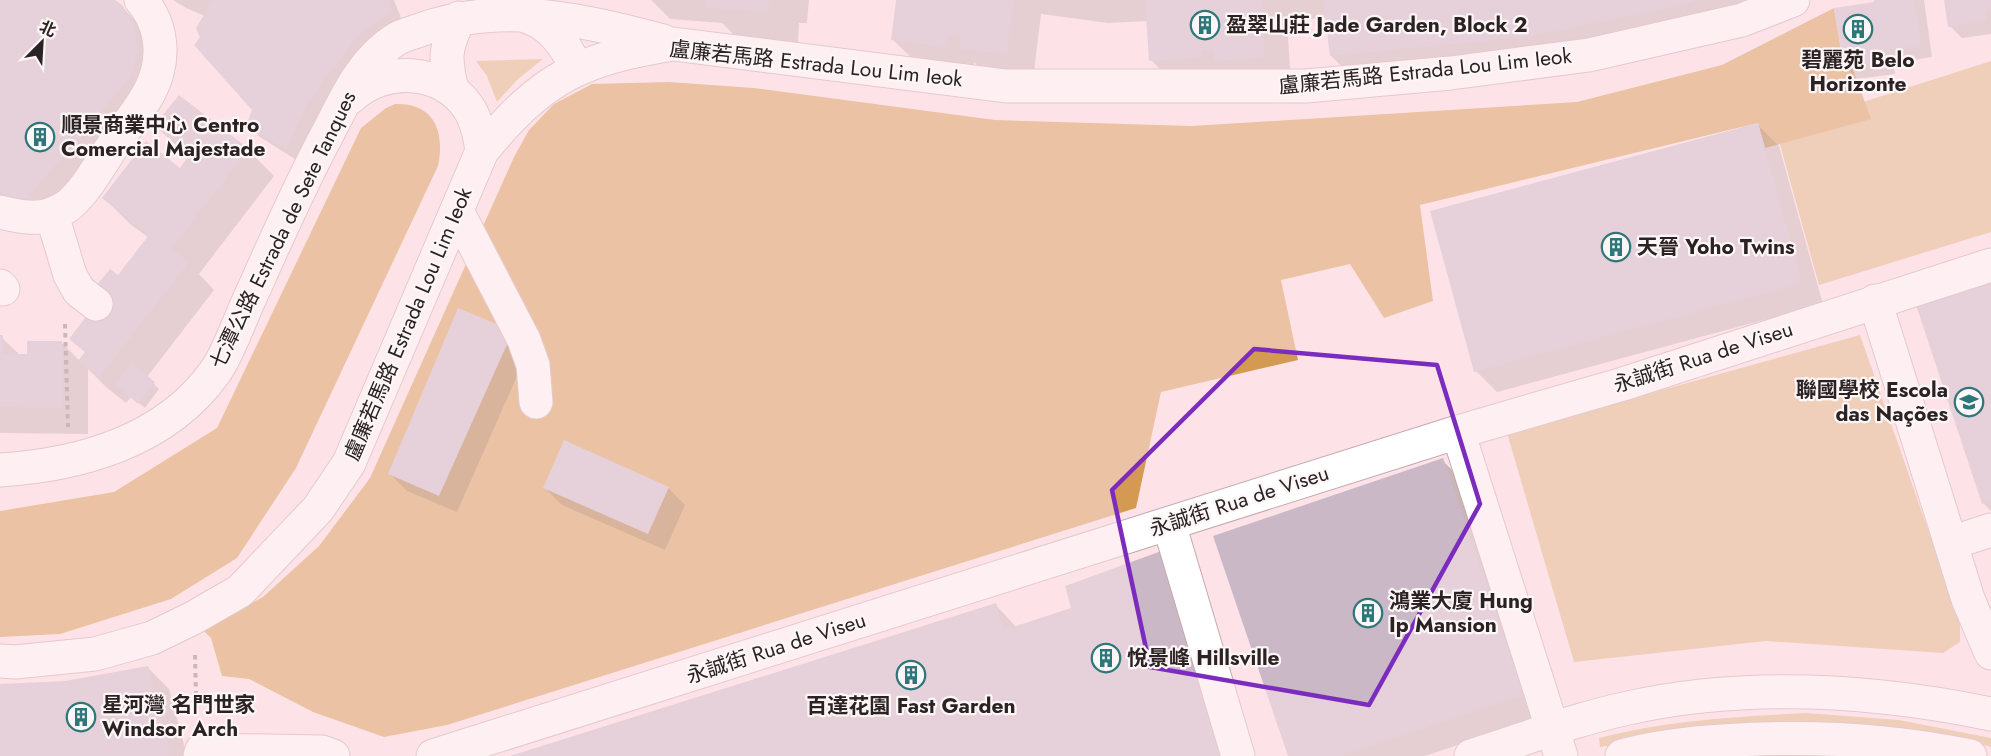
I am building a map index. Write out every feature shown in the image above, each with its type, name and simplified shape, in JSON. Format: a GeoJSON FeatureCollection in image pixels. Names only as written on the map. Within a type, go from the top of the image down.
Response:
{"type":"FeatureCollection","features":[{"type":"Feature","properties":{"kind":"street"},"geometry":{"type":"LineString","coordinates":[[0,212],[34,218],[52,215],[69,205],[82,190],[146,95],[157,75],[161,52],[158,28],[141,0]]}},
{"type":"Feature","properties":{"kind":"street","name":"盧廉若馬路 Estrada Lou Lim Ieok"},"geometry":{"type":"LineString","coordinates":[[0,661],[15,662],[95,654],[152,638],[240,591],[318,509],[349,463],[483,151],[506,122],[532,97],[561,77],[595,61],[630,51],[673,44],[1006,86],[1306,86],[1451,73],[1589,55],[1742,20],[1793,0]]}},
{"type":"Feature","properties":{"kind":"street","name":"七潭公路 Estrada de Sete Tanques"},"geometry":{"type":"LineString","coordinates":[[0,470],[69,462],[113,448],[152,429],[185,405],[216,371],[313,161],[364,68],[395,40],[433,24],[459,18],[553,7],[673,44]]}},
{"type":"Feature","properties":{"kind":"street"},"geometry":{"type":"LineString","coordinates":[[508,12],[532,18],[551,30],[567,48],[577,69]]}},
{"type":"Feature","properties":{"kind":"street"},"geometry":{"type":"LineString","coordinates":[[452,90],[446,66],[448,40],[459,18]]}},
{"type":"Feature","properties":{"kind":"street"},"geometry":{"type":"LineString","coordinates":[[343,105],[361,87],[384,77],[407,75],[431,79],[452,90],[468,107],[479,128],[483,151]]}},
{"type":"Feature","properties":{"kind":"street"},"geometry":{"type":"LineString","coordinates":[[457,211],[524,340],[533,365],[536,402]]}},
{"type":"Feature","properties":{"kind":"street"},"geometry":{"type":"LineString","coordinates":[[52,215],[70,275],[80,291],[96,304]]}},
{"type":"Feature","properties":{"kind":"street","name":"永誠街 Rua de Viseu"},"geometry":{"type":"LineString","coordinates":[[433,756],[485,747],[1169,524],[1458,432],[1623,384],[1991,265]]}},
{"type":"Feature","properties":{"kind":"street"},"geometry":{"type":"LineString","coordinates":[[1875,302],[1968,599],[1991,653]]}},
{"type":"Feature","properties":{"kind":"street"},"geometry":{"type":"LineString","coordinates":[[1458,432],[1557,743]]}},
{"type":"Feature","properties":{"kind":"street"},"geometry":{"type":"LineString","coordinates":[[1169,524],[1238,756]]}},
{"type":"Feature","properties":{"kind":"street"},"geometry":{"type":"LineString","coordinates":[[1951,543],[1991,530]]}},
{"type":"Feature","properties":{"kind":"street"},"geometry":{"type":"LineString","coordinates":[[1471,756],[1557,743],[1628,708],[1705,696],[1819,693],[1890,697],[1991,714]]}},
{"type":"Feature","properties":{"kind":"street"},"geometry":{"type":"LineString","coordinates":[[1622,756],[1711,742],[1818,738],[1886,742],[1970,756]]}},
{"type":"Feature","properties":{"kind":"street"},"geometry":{"type":"LineString","coordinates":[[200,756],[202,750],[322,752],[333,756]]}},
{"type":"Feature","properties":{"kind":"path"},"geometry":{"type":"LineString","coordinates":[[65,315],[69,462]]}},
{"type":"Feature","properties":{"kind":"highlighted area"},"geometry":{"type":"Polygon","coordinates":[[[1254,349],[1437,365],[1480,504],[1369,705],[1150,667],[1112,490],[1254,349]]]}},
{"type":"Feature","properties":{"kind":"shaded area"},"geometry":{"type":"Polygon","coordinates":[[[1834,8],[1844,68],[1852,67],[1871,119],[1765,148],[1758,123],[1420,205],[1433,301],[1384,318],[1350,264],[1281,280],[1298,360],[1161,392],[1136,508],[447,725],[384,737],[313,712],[249,679],[222,676],[211,638],[202,629],[263,597],[319,546],[370,478],[514,157],[529,130],[554,104],[592,84],[669,82],[754,88],[995,120],[1192,126],[1577,102],[1722,65],[1834,8]]]}},
{"type":"Feature","properties":{"kind":"shaded area"},"geometry":{"type":"Polygon","coordinates":[[[543,59],[517,80],[497,102],[487,76],[476,61],[543,59]]]}},
{"type":"Feature","properties":{"kind":"shaded area"},"geometry":{"type":"Polygon","coordinates":[[[1991,61],[1991,232],[1819,285],[1776,130],[1991,61]]]}},
{"type":"Feature","properties":{"kind":"shaded area"},"geometry":{"type":"Polygon","coordinates":[[[395,104],[420,108],[434,122],[440,142],[438,166],[296,468],[237,558],[171,599],[60,634],[0,637],[0,511],[114,492],[217,428],[361,128],[386,108],[395,104]]]}},
{"type":"Feature","properties":{"kind":"shaded area"},"geometry":{"type":"Polygon","coordinates":[[[1860,335],[1960,621],[1960,642],[1943,653],[1766,641],[1574,662],[1507,433],[1860,335]]]}},
{"type":"Feature","properties":{"kind":"shaded area"},"geometry":{"type":"Polygon","coordinates":[[[1806,713],[1899,720],[1991,738],[1991,747],[1972,742],[1703,731],[1600,747],[1599,738],[1650,727],[1702,720],[1806,713]]]}},
{"type":"Feature","properties":{"kind":"building","name":"順景商業中心 Centro Comercial Majestade"},"geometry":{"type":"Polygon","coordinates":[[[0,0],[115,0],[122,5],[135,26],[138,51],[131,77],[28,197],[14,201],[0,199],[0,0]]]}},
{"type":"Feature","properties":{"kind":"building"},"geometry":{"type":"Polygon","coordinates":[[[213,0],[388,0],[392,11],[359,34],[307,104],[286,150],[246,126],[252,110],[194,45],[200,37],[196,28],[213,0]]]}},
{"type":"Feature","properties":{"kind":"building"},"geometry":{"type":"Polygon","coordinates":[[[706,0],[770,0],[769,12],[706,8],[706,0]]]}},
{"type":"Feature","properties":{"kind":"building"},"geometry":{"type":"Polygon","coordinates":[[[896,0],[1014,0],[1007,54],[959,49],[960,36],[949,34],[947,47],[891,40],[896,0]]]}},
{"type":"Feature","properties":{"kind":"building","name":"盈翠山莊 Jade Garden, Block 2"},"geometry":{"type":"Polygon","coordinates":[[[1145,0],[1261,0],[1265,58],[1214,61],[1213,49],[1201,50],[1202,58],[1149,61],[1145,0]]]}},
{"type":"Feature","properties":{"kind":"building"},"geometry":{"type":"Polygon","coordinates":[[[1323,0],[1694,1],[1527,37],[1330,56],[1323,0]]]}},
{"type":"Feature","properties":{"kind":"building"},"geometry":{"type":"Polygon","coordinates":[[[1874,0],[1914,0],[1921,45],[1882,51],[1884,62],[1844,68],[1834,8],[1874,2],[1874,0]]]}},
{"type":"Feature","properties":{"kind":"building","name":"碧麗苑 Belo Horizonte"},"geometry":{"type":"Polygon","coordinates":[[[1944,0],[1991,0],[1991,10],[1986,11],[1987,21],[1948,27],[1944,0]]]}},
{"type":"Feature","properties":{"kind":"building"},"geometry":{"type":"Polygon","coordinates":[[[179,95],[249,149],[172,248],[189,262],[99,378],[78,361],[85,352],[69,339],[104,293],[95,287],[110,269],[118,275],[149,235],[102,198],[146,141],[180,168],[190,154],[154,126],[179,95]]]}},
{"type":"Feature","properties":{"kind":"building","name":"天晉 Yoho Twins"},"geometry":{"type":"Polygon","coordinates":[[[1758,123],[1802,283],[1474,372],[1430,211],[1758,123]]]}},
{"type":"Feature","properties":{"kind":"building","name":"聯國學校 Escola das Nações"},"geometry":{"type":"Polygon","coordinates":[[[1991,280],[1991,501],[1982,504],[1915,302],[1991,280]]]}},
{"type":"Feature","properties":{"kind":"building"},"geometry":{"type":"Polygon","coordinates":[[[458,308],[513,331],[439,496],[388,474],[458,308]]]}},
{"type":"Feature","properties":{"kind":"building"},"geometry":{"type":"Polygon","coordinates":[[[0,335],[3,335],[3,354],[27,354],[27,341],[62,341],[62,408],[0,407],[0,335]]]}},
{"type":"Feature","properties":{"kind":"building"},"geometry":{"type":"Polygon","coordinates":[[[132,363],[155,382],[138,404],[115,384],[132,363]]]}},
{"type":"Feature","properties":{"kind":"building"},"geometry":{"type":"Polygon","coordinates":[[[564,440],[669,487],[648,534],[543,488],[564,440]]]}},
{"type":"Feature","properties":{"kind":"building","name":"鴻業大廈 Hung Ip Mansion"},"geometry":{"type":"Polygon","coordinates":[[[1443,458],[1524,695],[1342,756],[1288,756],[1213,536],[1443,458]]]}},
{"type":"Feature","properties":{"kind":"building"},"geometry":{"type":"Polygon","coordinates":[[[1167,549],[1230,756],[510,756],[996,603],[1004,630],[1071,608],[1065,586],[1167,549]]]}},
{"type":"Feature","properties":{"kind":"building","name":"星河灣 名門世家 Windsor Arch"},"geometry":{"type":"Polygon","coordinates":[[[148,666],[170,756],[0,756],[0,684],[65,681],[148,666]]]}},
{"type":"Feature","properties":{"kind":"place","name":"盈翠山莊 Jade Garden, Block 2"},"geometry":{"type":"Point","coordinates":[1205,25]}},
{"type":"Feature","properties":{"kind":"place","name":"碧麗苑 Belo Horizonte"},"geometry":{"type":"Point","coordinates":[1858,29]}},
{"type":"Feature","properties":{"kind":"place","name":"順景商業中心 Centro Comercial Majestade"},"geometry":{"type":"Point","coordinates":[40,137]}},
{"type":"Feature","properties":{"kind":"place","name":"天晉 Yoho Twins"},"geometry":{"type":"Point","coordinates":[1616,247]}},
{"type":"Feature","properties":{"kind":"place","name":"聯國學校 Escola das Nações"},"geometry":{"type":"Point","coordinates":[1969,402]}},
{"type":"Feature","properties":{"kind":"place","name":"鴻業大廈 Hung Ip Mansion"},"geometry":{"type":"Point","coordinates":[1368,613]}},
{"type":"Feature","properties":{"kind":"place","name":"悅景峰 Hillsville"},"geometry":{"type":"Point","coordinates":[1106,658]}},
{"type":"Feature","properties":{"kind":"place","name":"百達花園 Fast Garden"},"geometry":{"type":"Point","coordinates":[911,675]}},
{"type":"Feature","properties":{"kind":"place","name":"星河灣 名門世家 Windsor Arch"},"geometry":{"type":"Point","coordinates":[81,717]}}]}
